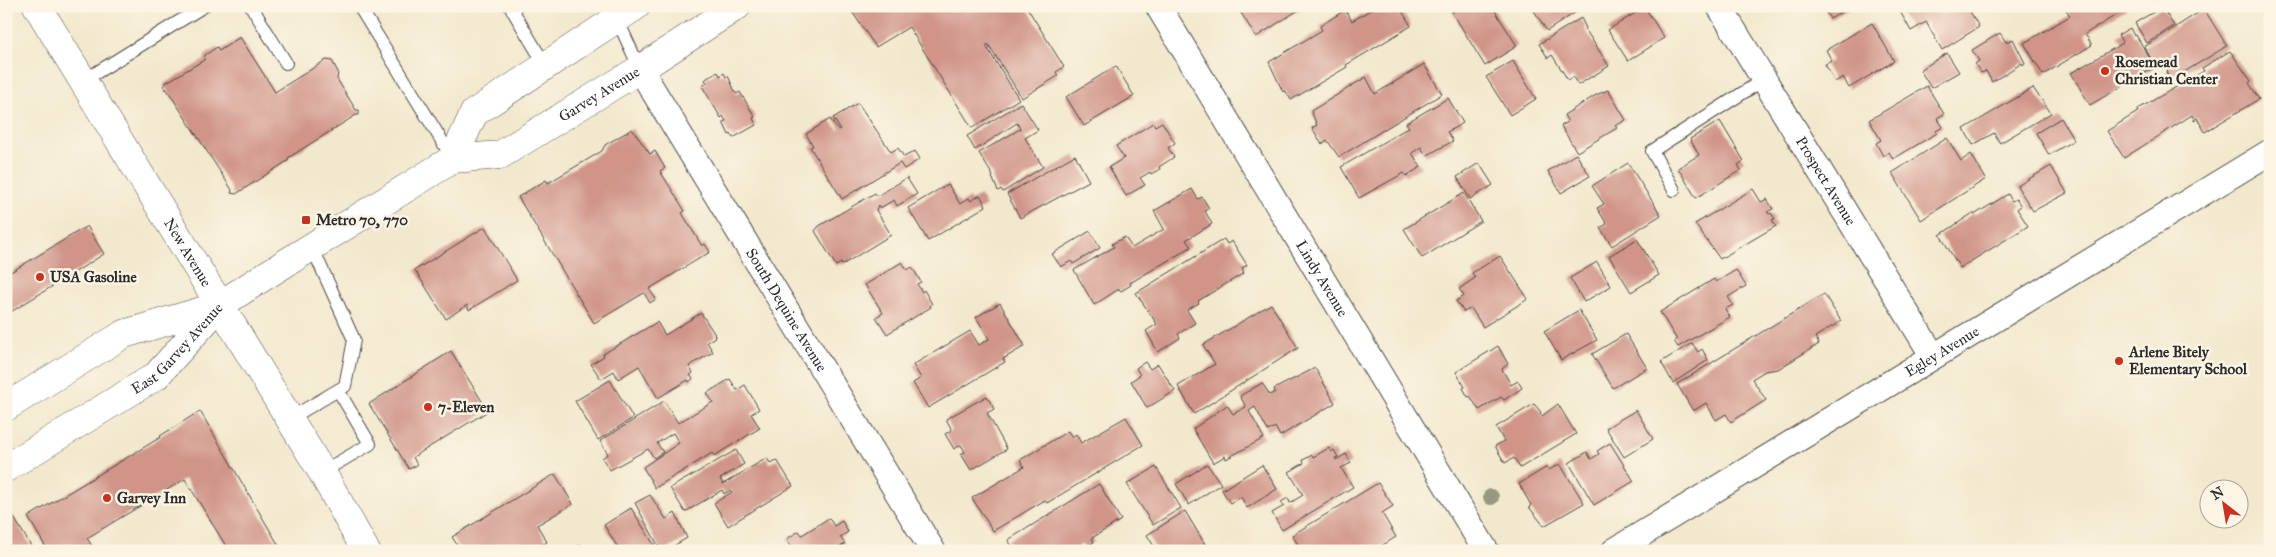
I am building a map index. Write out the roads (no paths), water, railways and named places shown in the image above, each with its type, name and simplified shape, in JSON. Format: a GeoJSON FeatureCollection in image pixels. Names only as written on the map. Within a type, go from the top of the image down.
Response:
{"type":"FeatureCollection","features":[{"type":"Feature","properties":{"kind":"main road","name":"New Avenue"},"geometry":{"type":"LineString","coordinates":[[37,6],[322,472],[366,551]]}},
{"type":"Feature","properties":{"kind":"main road","name":"Garvey Avenue"},"geometry":{"type":"LineString","coordinates":[[220,305],[453,159],[500,155],[640,69],[737,6]]}},
{"type":"Feature","properties":{"kind":"main road"},"geometry":{"type":"LineString","coordinates":[[453,159],[474,113],[621,10]]}},
{"type":"Feature","properties":{"kind":"main road","name":"East Garvey Avenue"},"geometry":{"type":"LineString","coordinates":[[6,407],[124,334],[220,305]]}},
{"type":"Feature","properties":{"kind":"main road","name":"East Garvey Avenue"},"geometry":{"type":"LineString","coordinates":[[6,468],[156,376],[220,305]]}},
{"type":"Feature","properties":{"kind":"street","name":"Lindy Avenue"},"geometry":{"type":"LineString","coordinates":[[1158,6],[1486,551]]}},
{"type":"Feature","properties":{"kind":"street","name":"Prospect Avenue"},"geometry":{"type":"LineString","coordinates":[[1719,6],[1933,356]]}},
{"type":"Feature","properties":{"kind":"street","name":"South Dequine Avenue"},"geometry":{"type":"LineString","coordinates":[[640,69],[933,551]]}},
{"type":"Feature","properties":{"kind":"street","name":"Egley Avenue"},"geometry":{"type":"LineString","coordinates":[[1614,551],[2270,152]]}},
{"type":"Feature","properties":{"kind":"lane"},"geometry":{"type":"LineString","coordinates":[[83,81],[204,6]]}},
{"type":"Feature","properties":{"kind":"lane"},"geometry":{"type":"LineString","coordinates":[[251,6],[286,63]]}},
{"type":"Feature","properties":{"kind":"lane"},"geometry":{"type":"LineString","coordinates":[[359,6],[453,159]]}},
{"type":"Feature","properties":{"kind":"lane"},"geometry":{"type":"LineString","coordinates":[[510,6],[545,65]]}},
{"type":"Feature","properties":{"kind":"lane"},"geometry":{"type":"LineString","coordinates":[[621,10],[640,69]]}},
{"type":"Feature","properties":{"kind":"lane"},"geometry":{"type":"LineString","coordinates":[[1674,190],[1652,151],[1763,80]]}},
{"type":"Feature","properties":{"kind":"lane"},"geometry":{"type":"LineString","coordinates":[[289,419],[345,386],[354,340],[312,247]]}},
{"type":"Feature","properties":{"kind":"lane"},"geometry":{"type":"LineString","coordinates":[[322,472],[370,444],[338,390]]}},
{"type":"Feature","properties":{"kind":"place","name":"Rosemead Christian Center"},"geometry":{"type":"Point","coordinates":[2105,71]}},
{"type":"Feature","properties":{"kind":"place","name":"Metro 70, 770"},"geometry":{"type":"Point","coordinates":[306,220]}},
{"type":"Feature","properties":{"kind":"place","name":"USA Gasoline"},"geometry":{"type":"Point","coordinates":[40,277]}},
{"type":"Feature","properties":{"kind":"place","name":"Arlene Bitely Elementary School"},"geometry":{"type":"Point","coordinates":[2119,361]}},
{"type":"Feature","properties":{"kind":"place","name":"7-Eleven"},"geometry":{"type":"Point","coordinates":[428,407]}},
{"type":"Feature","properties":{"kind":"place","name":"Garvey Inn"},"geometry":{"type":"Point","coordinates":[107,498]}}]}
